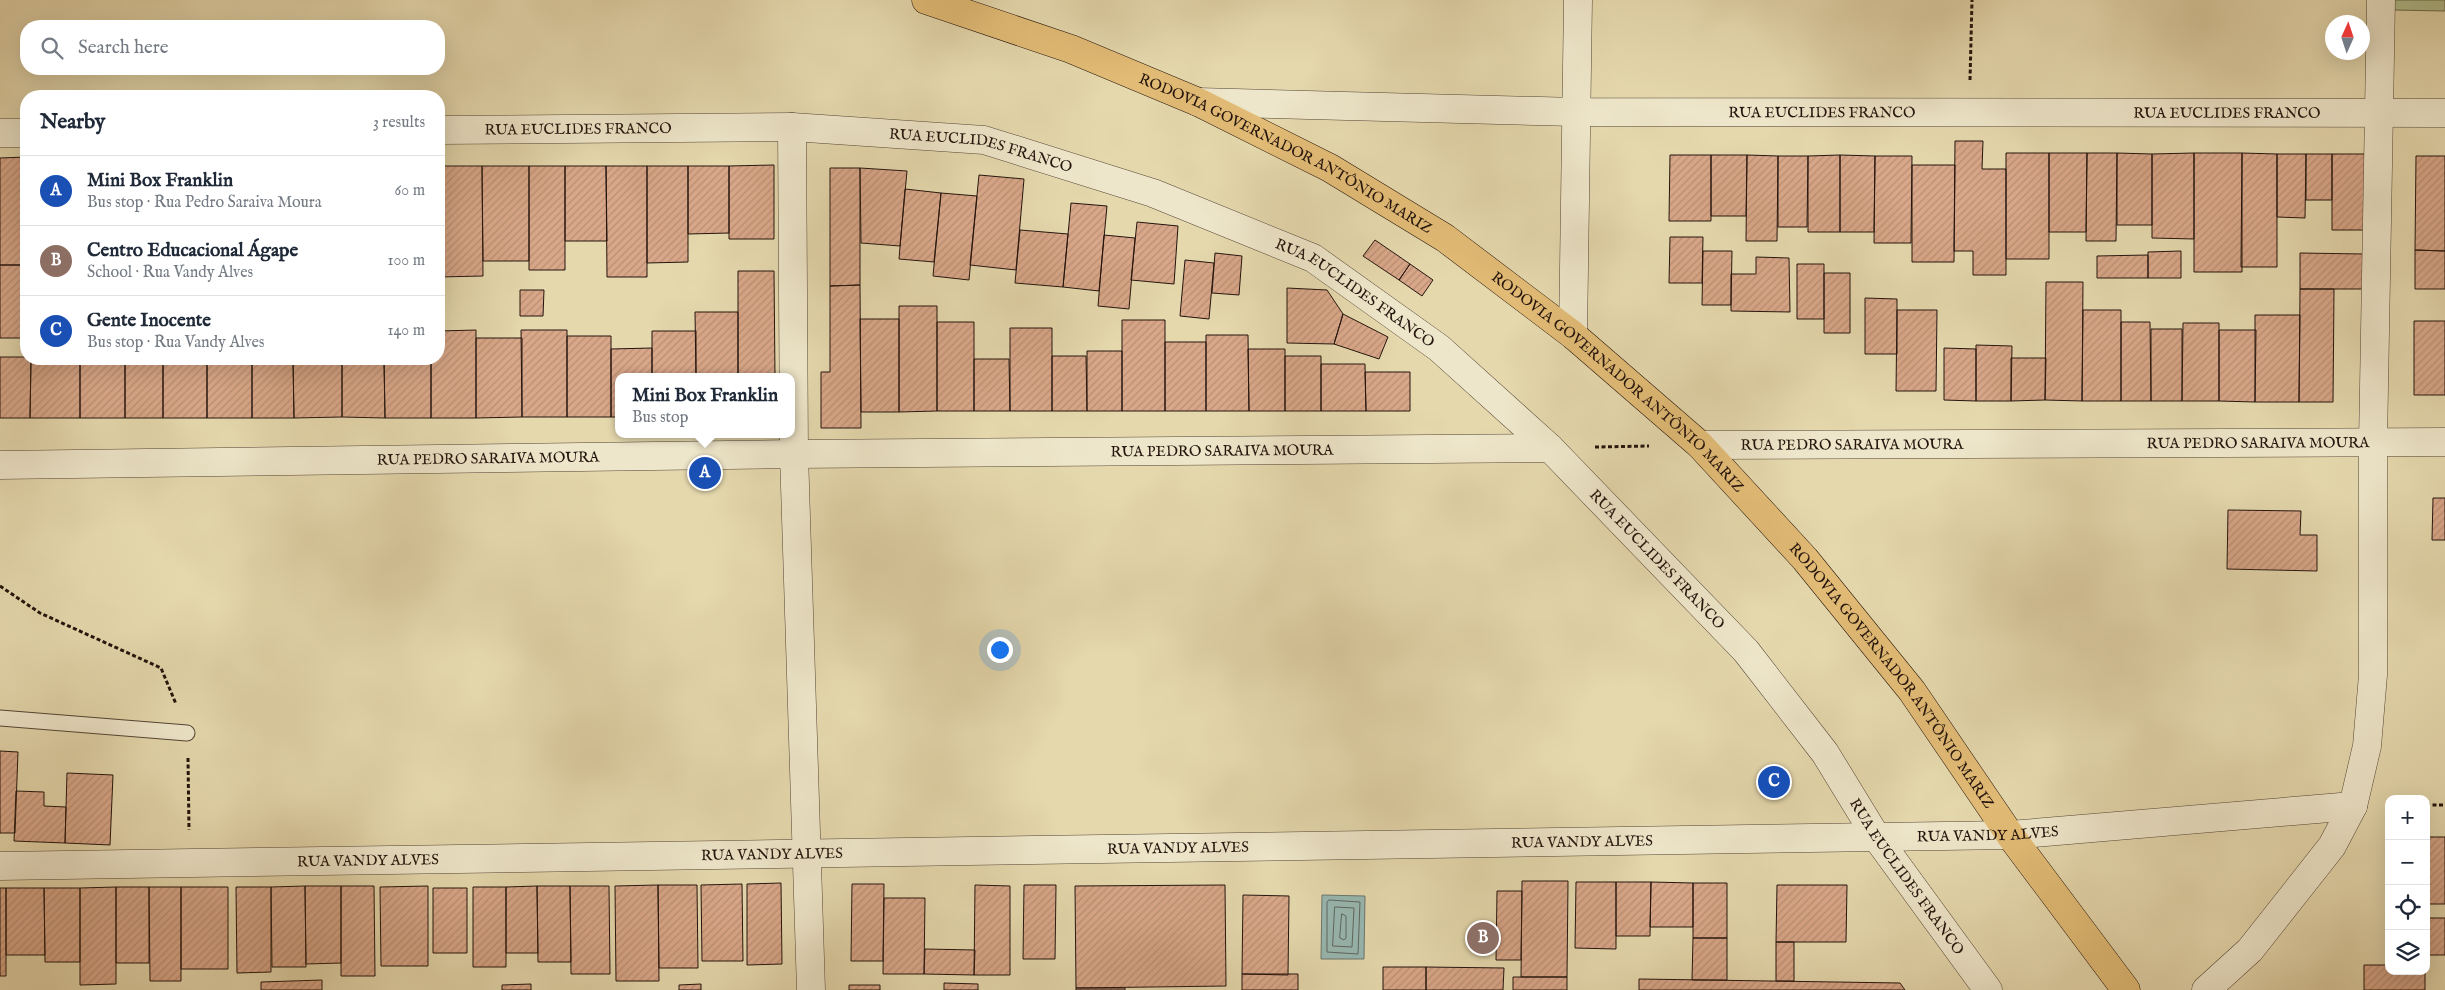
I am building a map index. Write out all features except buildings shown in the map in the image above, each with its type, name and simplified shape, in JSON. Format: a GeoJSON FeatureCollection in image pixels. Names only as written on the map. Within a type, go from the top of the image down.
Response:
{"type":"FeatureCollection","features":[{"type":"Feature","properties":{"kind":"highway","name":"RODOVIA GOVERNADOR ANTÔNIO MARIZ"},"geometry":{"type":"LineString","coordinates":[[926,0],[1071,49],[1198,102],[1330,168],[1445,238],[1573,336],[1700,445],[1805,559],[1906,683],[2010,835],[2126,990]]}},
{"type":"Feature","properties":{"kind":"street"},"geometry":{"type":"LineString","coordinates":[[1573,336],[1578,0]]}},
{"type":"Feature","properties":{"kind":"street"},"geometry":{"type":"LineString","coordinates":[[2206,990],[2250,950],[2332,846],[2353,806],[2367,746],[2373,675],[2373,443],[2381,0]]}},
{"type":"Feature","properties":{"kind":"street","name":"RUA EUCLIDES FRANCO"},"geometry":{"type":"LineString","coordinates":[[1198,102],[1576,112],[2445,112]]}},
{"type":"Feature","properties":{"kind":"street","name":"RUA EUCLIDES FRANCO"},"geometry":{"type":"LineString","coordinates":[[445,130],[792,127],[984,140],[1153,193],[1313,258],[1439,348],[1550,448],[1746,651],[1825,753],[1877,838],[1988,990]]}},
{"type":"Feature","properties":{"kind":"street"},"geometry":{"type":"LineString","coordinates":[[792,127],[794,373]]}},
{"type":"Feature","properties":{"kind":"street"},"geometry":{"type":"LineString","coordinates":[[0,134],[20,133]]}},
{"type":"Feature","properties":{"kind":"street"},"geometry":{"type":"LineString","coordinates":[[794,438],[811,990]]}},
{"type":"Feature","properties":{"kind":"street","name":"RUA PEDRO SARAIVA MOURA"},"geometry":{"type":"LineString","coordinates":[[1700,445],[2445,442]]}},
{"type":"Feature","properties":{"kind":"street","name":"RUA PEDRO SARAIVA MOURA"},"geometry":{"type":"LineString","coordinates":[[0,465],[794,454],[1550,448]]}},
{"type":"Feature","properties":{"kind":"street","name":"RUA VANDY ALVES"},"geometry":{"type":"LineString","coordinates":[[0,866],[2010,835],[2353,806]]}},
{"type":"Feature","properties":{"kind":"lane"},"geometry":{"type":"LineString","coordinates":[[0,718],[187,733]]}},
{"type":"Feature","properties":{"kind":"path"},"geometry":{"type":"LineString","coordinates":[[1969,111],[1972,0]]}},
{"type":"Feature","properties":{"kind":"path"},"geometry":{"type":"LineString","coordinates":[[1550,448],[1700,445]]}},
{"type":"Feature","properties":{"kind":"path"},"geometry":{"type":"LineString","coordinates":[[2430,805],[2445,805]]}},
{"type":"Feature","properties":{"kind":"green space"},"geometry":{"type":"Polygon","coordinates":[[[2394,0],[2445,0],[2445,11],[2394,10],[2394,0]]]}},
{"type":"Feature","properties":{"kind":"water"},"geometry":{"type":"Polygon","coordinates":[[[1322,895],[1365,896],[1364,959],[1321,959],[1322,895]]]}},
{"type":"Feature","properties":{"kind":"place","name":"Mini Box Franklin"},"geometry":{"type":"Point","coordinates":[705,473]}},
{"type":"Feature","properties":{"kind":"place","name":"Gente Inocente"},"geometry":{"type":"Point","coordinates":[1774,782]}},
{"type":"Feature","properties":{"kind":"place","name":"Centro Educacional Ágape"},"geometry":{"type":"Point","coordinates":[1483,938]}}]}
